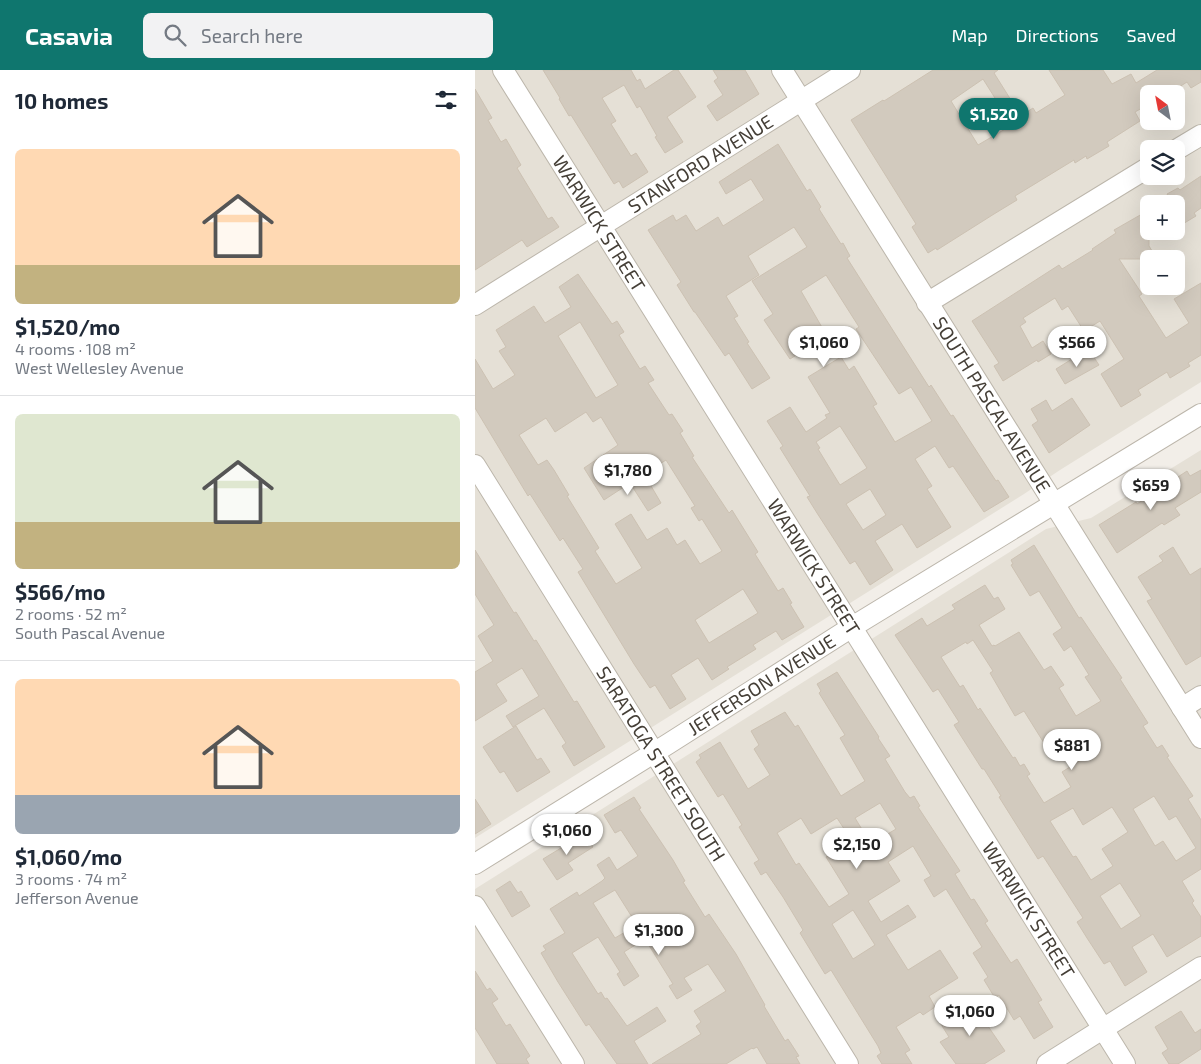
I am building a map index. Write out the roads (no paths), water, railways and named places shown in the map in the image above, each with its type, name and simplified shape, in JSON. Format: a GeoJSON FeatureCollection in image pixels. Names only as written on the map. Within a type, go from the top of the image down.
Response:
{"type":"FeatureCollection","features":[{"type":"Feature","properties":{"kind":"street","name":"WARWICK STREET"},"geometry":{"type":"LineString","coordinates":[[503,70],[1125,1064]]}},
{"type":"Feature","properties":{"kind":"street","name":"SOUTH PASCAL AVENUE"},"geometry":{"type":"LineString","coordinates":[[782,70],[1201,738]]}},
{"type":"Feature","properties":{"kind":"street","name":"STANFORD AVENUE"},"geometry":{"type":"LineString","coordinates":[[475,305],[850,70]]}},
{"type":"Feature","properties":{"kind":"street"},"geometry":{"type":"LineString","coordinates":[[1185,145],[1201,135]]}},
{"type":"Feature","properties":{"kind":"street"},"geometry":{"type":"LineString","coordinates":[[927,303],[1140,173]]}},
{"type":"Feature","properties":{"kind":"street","name":"JEFFERSON AVENUE"},"geometry":{"type":"LineString","coordinates":[[475,864],[852,627],[1201,414]]}},
{"type":"Feature","properties":{"kind":"street","name":"SARATOGA STREET SOUTH"},"geometry":{"type":"LineString","coordinates":[[475,465],[848,1064]]}},
{"type":"Feature","properties":{"kind":"street"},"geometry":{"type":"LineString","coordinates":[[1182,708],[1201,696]]}},
{"type":"Feature","properties":{"kind":"street"},"geometry":{"type":"LineString","coordinates":[[475,906],[574,1064]]}},
{"type":"Feature","properties":{"kind":"street"},"geometry":{"type":"LineString","coordinates":[[1047,1064],[1201,967]]}}]}
